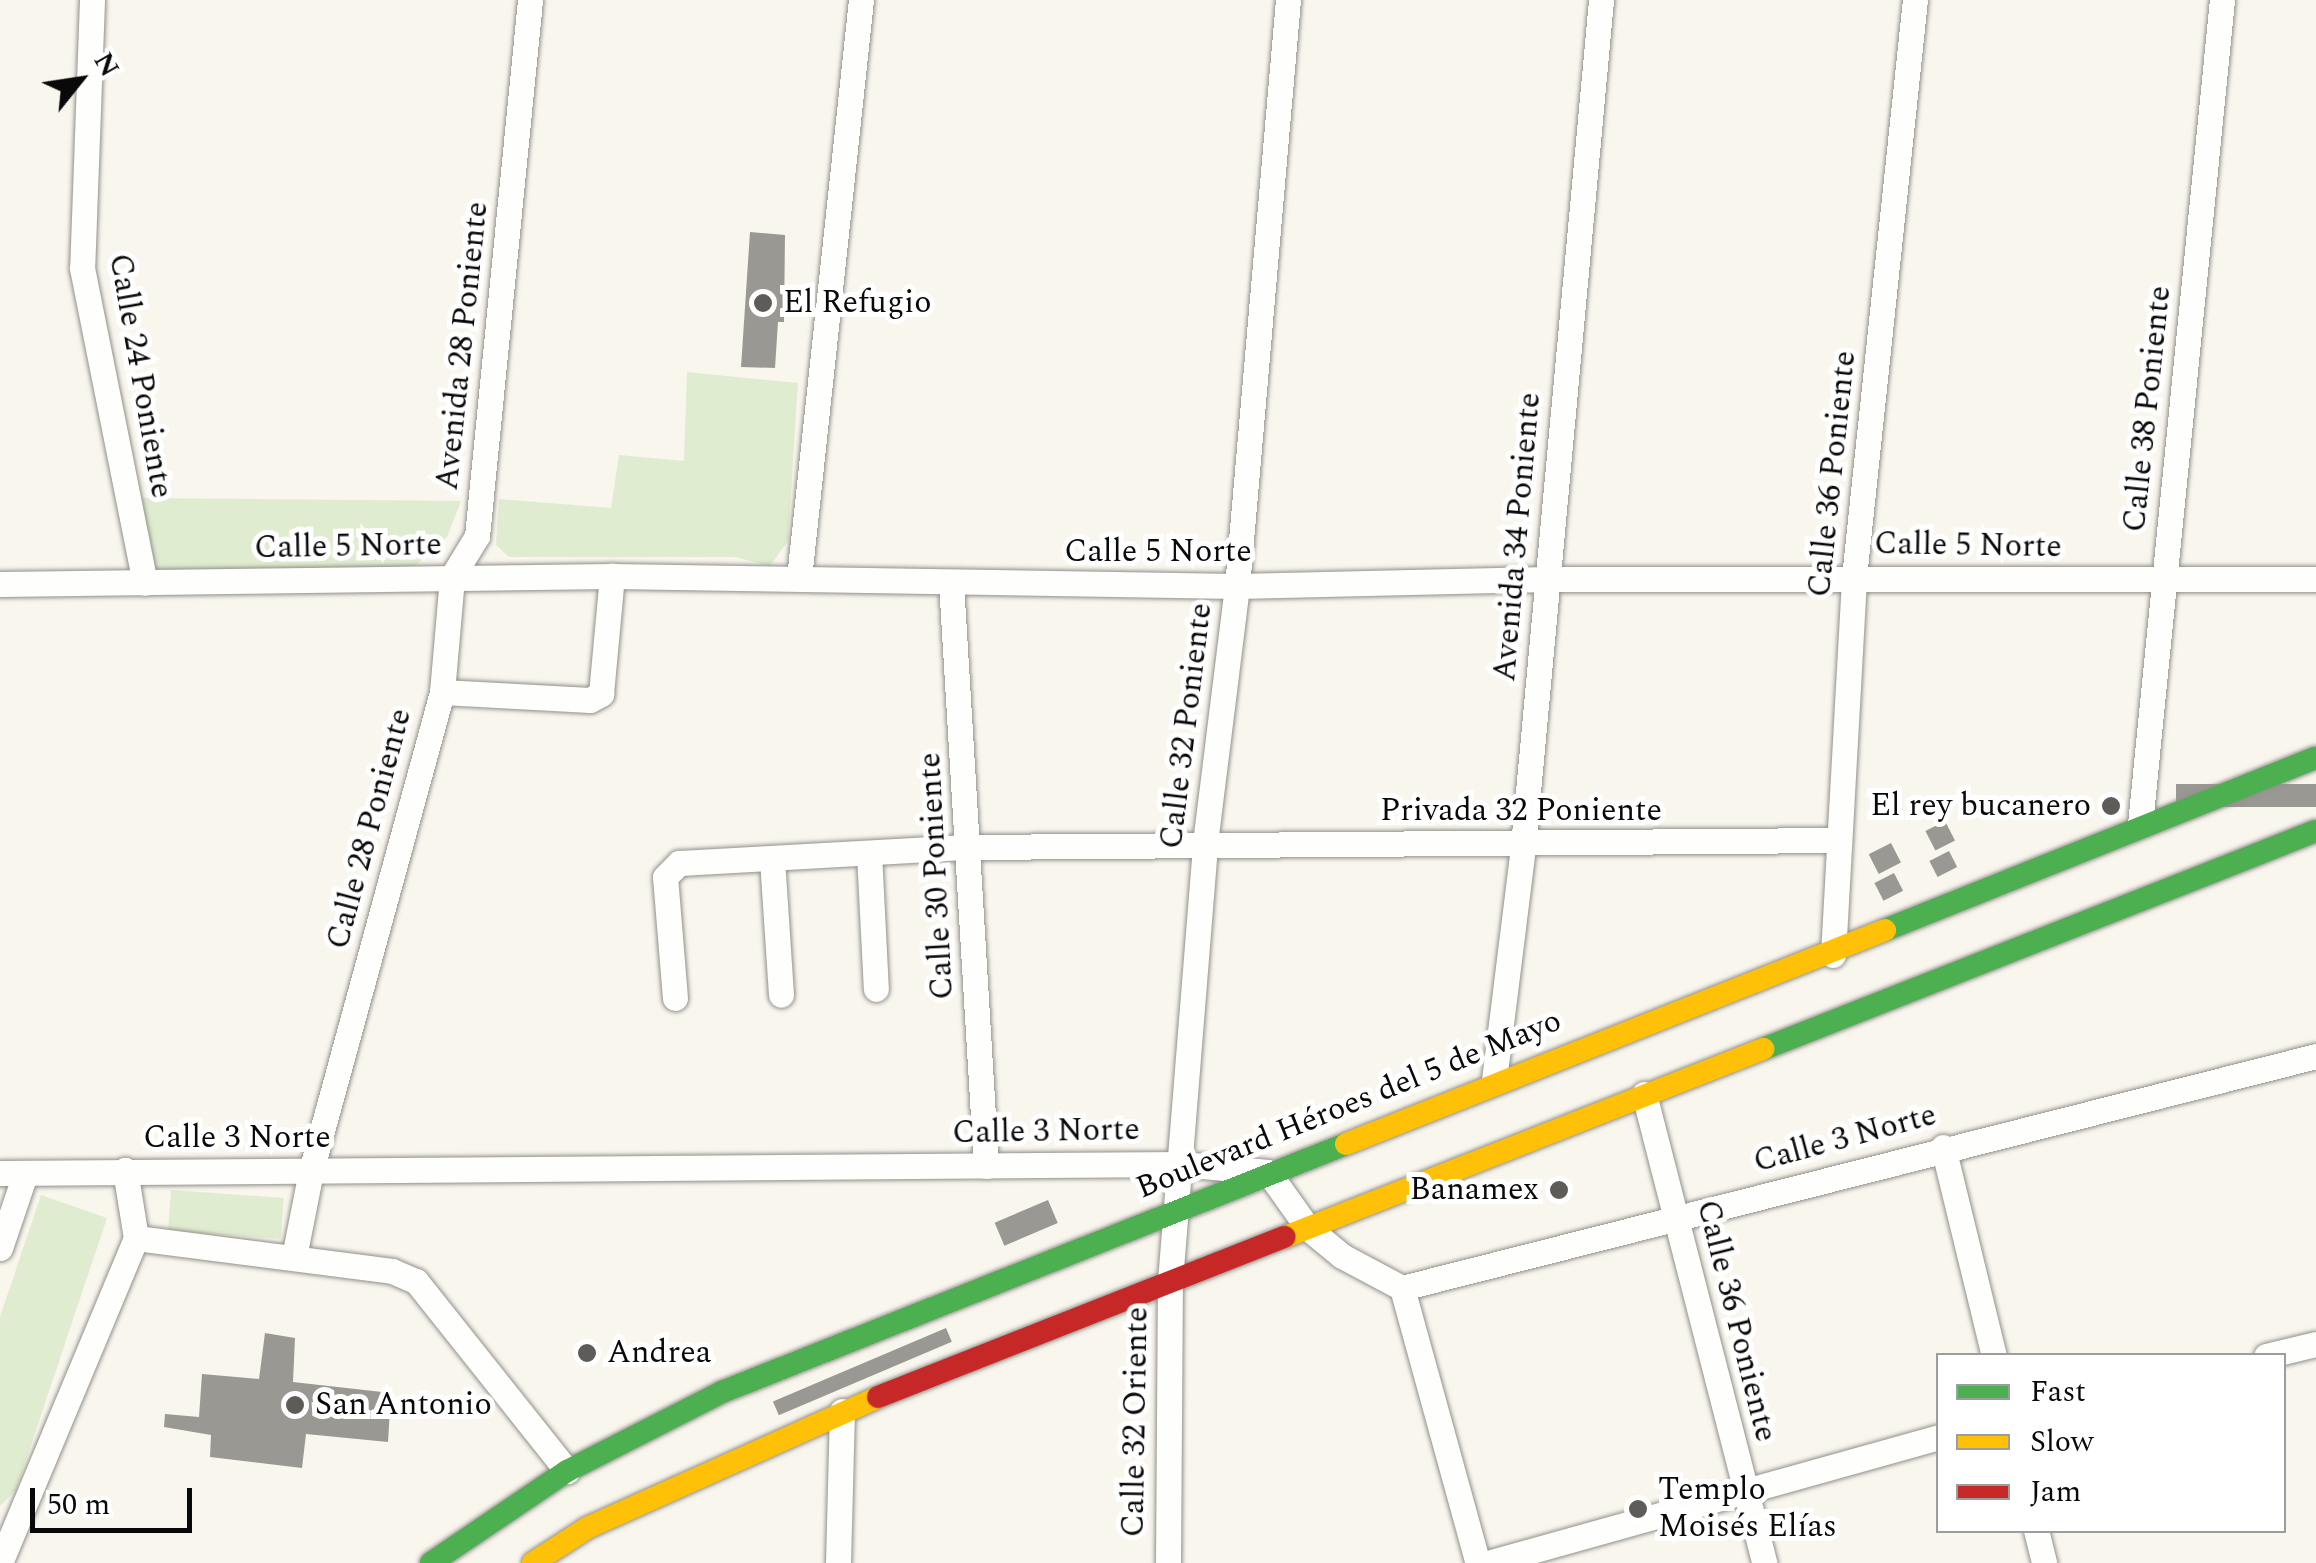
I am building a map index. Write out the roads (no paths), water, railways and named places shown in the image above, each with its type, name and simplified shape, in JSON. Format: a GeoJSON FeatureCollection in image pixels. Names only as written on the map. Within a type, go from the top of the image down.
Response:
{"type":"FeatureCollection","features":[{"type":"Feature","properties":{"kind":"main road","name":"Boulevard Héroes del 5 de Mayo"},"geometry":{"type":"LineString","coordinates":[[430,1563],[567,1470],[722,1392],[931,1314],[1177,1206],[1494,1080],[1833,955],[2140,824],[2316,758]]}},
{"type":"Feature","properties":{"kind":"main road"},"geometry":{"type":"LineString","coordinates":[[533,1563],[586,1528],[842,1411],[2316,831]]}},
{"type":"Feature","properties":{"kind":"street","name":"Calle 24 Poniente"},"geometry":{"type":"LineString","coordinates":[[92,0],[82,268],[144,583]]}},
{"type":"Feature","properties":{"kind":"street","name":"Avenida 28 Poniente"},"geometry":{"type":"LineString","coordinates":[[442,692],[452,578],[477,536],[530,0]]}},
{"type":"Feature","properties":{"kind":"street"},"geometry":{"type":"LineString","coordinates":[[799,578],[861,0]]}},
{"type":"Feature","properties":{"kind":"street","name":"Calle 32 Poniente"},"geometry":{"type":"LineString","coordinates":[[1170,1282],[1205,843],[1237,586],[1288,0]]}},
{"type":"Feature","properties":{"kind":"street","name":"Avenida 34 Poniente"},"geometry":{"type":"LineString","coordinates":[[1494,1080],[1523,846],[1600,0]]}},
{"type":"Feature","properties":{"kind":"street","name":"Calle 36 Poniente"},"geometry":{"type":"LineString","coordinates":[[1833,955],[1854,577],[1915,0]]}},
{"type":"Feature","properties":{"kind":"street","name":"Calle 38 Poniente"},"geometry":{"type":"LineString","coordinates":[[2140,824],[2222,0]]}},
{"type":"Feature","properties":{"kind":"street","name":"Calle 5 Norte"},"geometry":{"type":"LineString","coordinates":[[0,584],[612,576],[1237,586],[1854,577],[2316,579]]}},
{"type":"Feature","properties":{"kind":"street","name":"Calle 28 Poniente"},"geometry":{"type":"LineString","coordinates":[[294,1256],[311,1171],[442,692],[590,700],[601,694],[612,576]]}},
{"type":"Feature","properties":{"kind":"street","name":"Calle 30 Poniente"},"geometry":{"type":"LineString","coordinates":[[952,582],[986,1166]]}},
{"type":"Feature","properties":{"kind":"street","name":"Privada 32 Poniente"},"geometry":{"type":"LineString","coordinates":[[675,998],[669,868],[969,847],[1205,843],[1523,846],[1837,840]]}},
{"type":"Feature","properties":{"kind":"street"},"geometry":{"type":"LineString","coordinates":[[869,853],[876,989]]}},
{"type":"Feature","properties":{"kind":"street"},"geometry":{"type":"LineString","coordinates":[[772,859],[781,995]]}},
{"type":"Feature","properties":{"kind":"street","name":"Calle 3 Norte"},"geometry":{"type":"LineString","coordinates":[[1402,1288],[1943,1147],[2316,1056]]}},
{"type":"Feature","properties":{"kind":"street","name":"Calle 36 Poniente"},"geometry":{"type":"LineString","coordinates":[[1644,1094],[1764,1563]]}},
{"type":"Feature","properties":{"kind":"street"},"geometry":{"type":"LineString","coordinates":[[1943,1147],[1993,1353]]}},
{"type":"Feature","properties":{"kind":"street","name":"Calle 3 Norte"},"geometry":{"type":"LineString","coordinates":[[12,1173],[1181,1164],[1268,1172]]}},
{"type":"Feature","properties":{"kind":"street"},"geometry":{"type":"LineString","coordinates":[[0,1563],[7,1524],[136,1238],[125,1170]]}},
{"type":"Feature","properties":{"kind":"street"},"geometry":{"type":"LineString","coordinates":[[1268,1172],[1308,1228],[1342,1256],[1402,1288],[1478,1563]]}},
{"type":"Feature","properties":{"kind":"street"},"geometry":{"type":"LineString","coordinates":[[0,1248],[12,1173]]}},
{"type":"Feature","properties":{"kind":"street"},"geometry":{"type":"LineString","coordinates":[[136,1238],[294,1256],[416,1281],[567,1470]]}},
{"type":"Feature","properties":{"kind":"street","name":"Calle 32 Oriente"},"geometry":{"type":"LineString","coordinates":[[1168,1563],[1170,1282]]}},
{"type":"Feature","properties":{"kind":"street"},"geometry":{"type":"LineString","coordinates":[[2278,1353],[2316,1344]]}},
{"type":"Feature","properties":{"kind":"street"},"geometry":{"type":"LineString","coordinates":[[838,1563],[842,1411]]}},
{"type":"Feature","properties":{"kind":"street"},"geometry":{"type":"LineString","coordinates":[[1488,1563],[1936,1438]]}},
{"type":"Feature","properties":{"kind":"street"},"geometry":{"type":"LineString","coordinates":[[2037,1533],[2044,1563]]}},
{"type":"Feature","properties":{"kind":"place","name":"El Refugio"},"geometry":{"type":"Point","coordinates":[763,303]}},
{"type":"Feature","properties":{"kind":"place","name":"El rey bucanero"},"geometry":{"type":"Point","coordinates":[2111,806]}},
{"type":"Feature","properties":{"kind":"place","name":"Banamex"},"geometry":{"type":"Point","coordinates":[1559,1190]}},
{"type":"Feature","properties":{"kind":"place","name":"Andrea"},"geometry":{"type":"Point","coordinates":[587,1353]}},
{"type":"Feature","properties":{"kind":"place","name":"San Antonio"},"geometry":{"type":"Point","coordinates":[295,1405]}},
{"type":"Feature","properties":{"kind":"place","name":"Templo Moisés Elías"},"geometry":{"type":"Point","coordinates":[1638,1509]}}]}
